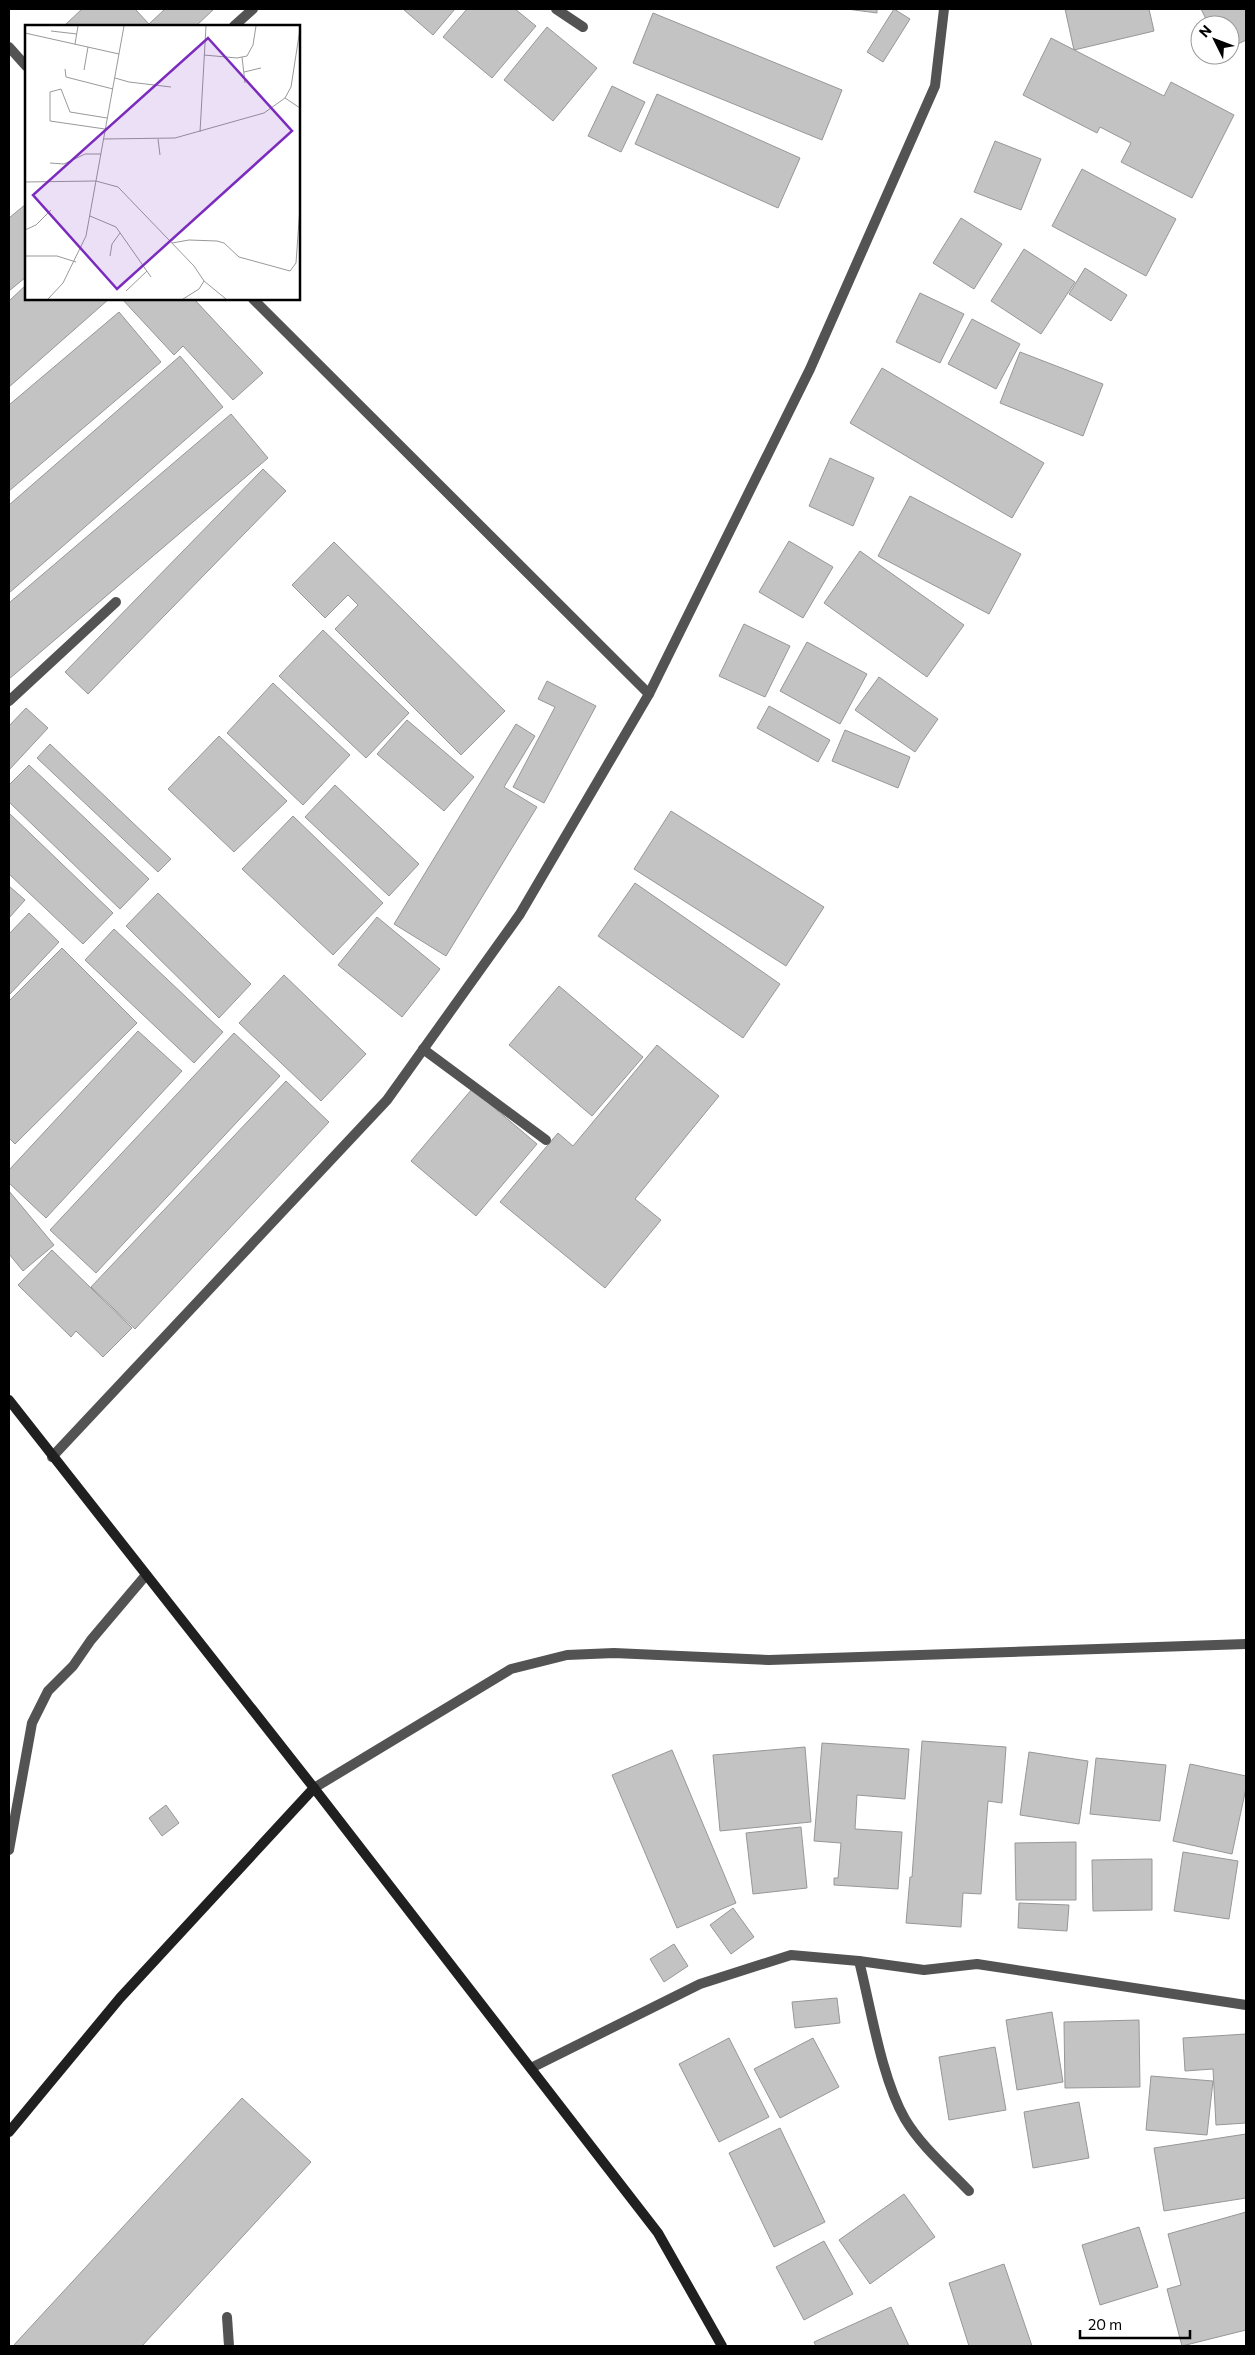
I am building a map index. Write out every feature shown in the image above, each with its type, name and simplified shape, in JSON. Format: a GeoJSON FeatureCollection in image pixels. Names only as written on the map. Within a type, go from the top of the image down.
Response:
{"type":"FeatureCollection","features":[{"type":"Feature","properties":{"kind":"main road"},"geometry":{"type":"LineString","coordinates":[[9,1400],[314,1788],[658,2234],[722,2346]]}},
{"type":"Feature","properties":{"kind":"main road"},"geometry":{"type":"LineString","coordinates":[[9,2132],[120,1998],[314,1788]]}},
{"type":"Feature","properties":{"kind":"street"},"geometry":{"type":"LineString","coordinates":[[235,25],[253,9]]}},
{"type":"Feature","properties":{"kind":"street"},"geometry":{"type":"LineString","coordinates":[[556,9],[582,27]]}},
{"type":"Feature","properties":{"kind":"street"},"geometry":{"type":"LineString","coordinates":[[52,1457],[387,1100],[520,914],[650,694],[810,370],[935,86],[944,9]]}},
{"type":"Feature","properties":{"kind":"street"},"geometry":{"type":"LineString","coordinates":[[9,47],[25,65]]}},
{"type":"Feature","properties":{"kind":"street"},"geometry":{"type":"LineString","coordinates":[[254,300],[650,694]]}},
{"type":"Feature","properties":{"kind":"street"},"geometry":{"type":"LineString","coordinates":[[9,700],[116,602]]}},
{"type":"Feature","properties":{"kind":"street"},"geometry":{"type":"LineString","coordinates":[[423,1049],[546,1140]]}},
{"type":"Feature","properties":{"kind":"street"},"geometry":{"type":"LineString","coordinates":[[9,1850],[32,1723],[48,1691],[73,1666],[91,1640],[146,1575]]}},
{"type":"Feature","properties":{"kind":"street"},"geometry":{"type":"LineString","coordinates":[[314,1788],[511,1669],[567,1655],[614,1653],[768,1660],[1246,1644]]}},
{"type":"Feature","properties":{"kind":"street"},"geometry":{"type":"LineString","coordinates":[[531,2068],[700,1984],[791,1955],[859,1960],[924,1970],[977,1964],[1246,2005]]}},
{"type":"Feature","properties":{"kind":"street"},"geometry":{"type":"LineString","coordinates":[[859,1960],[890,2087],[906,2119],[922,2141],[969,2191]]}},
{"type":"Feature","properties":{"kind":"street"},"geometry":{"type":"LineString","coordinates":[[227,2317],[229,2346]]}},
{"type":"Feature","properties":{"kind":"building"},"geometry":{"type":"Polygon","coordinates":[[[82,9],[135,9],[149,24],[165,9],[214,9],[197,25],[65,25],[82,9]]]}},
{"type":"Feature","properties":{"kind":"building"},"geometry":{"type":"Polygon","coordinates":[[[403,9],[455,9],[433,35],[403,9]]]}},
{"type":"Feature","properties":{"kind":"building"},"geometry":{"type":"Polygon","coordinates":[[[467,9],[515,9],[536,26],[492,78],[443,37],[467,9]]]}},
{"type":"Feature","properties":{"kind":"building"},"geometry":{"type":"Polygon","coordinates":[[[847,9],[877,9],[877,13],[847,9]]]}},
{"type":"Feature","properties":{"kind":"building"},"geometry":{"type":"Polygon","coordinates":[[[894,9],[910,19],[883,62],[867,52],[894,9]]]}},
{"type":"Feature","properties":{"kind":"building"},"geometry":{"type":"Polygon","coordinates":[[[1065,9],[1149,9],[1154,31],[1074,50],[1065,9]]]}},
{"type":"Feature","properties":{"kind":"building"},"geometry":{"type":"Polygon","coordinates":[[[1201,9],[1246,9],[1246,40],[1240,43],[1240,15],[1204,15],[1201,9]]]}},
{"type":"Feature","properties":{"kind":"building"},"geometry":{"type":"Polygon","coordinates":[[[653,13],[842,90],[822,140],[633,63],[653,13]]]}},
{"type":"Feature","properties":{"kind":"building"},"geometry":{"type":"Polygon","coordinates":[[[547,27],[597,68],[553,121],[504,80],[547,27]]]}},
{"type":"Feature","properties":{"kind":"building"},"geometry":{"type":"Polygon","coordinates":[[[1051,38],[1164,96],[1171,82],[1234,115],[1192,198],[1121,162],[1131,143],[1100,127],[1097,133],[1023,95],[1051,38]]]}},
{"type":"Feature","properties":{"kind":"building"},"geometry":{"type":"Polygon","coordinates":[[[612,86],[645,102],[621,152],[588,136],[612,86]]]}},
{"type":"Feature","properties":{"kind":"building"},"geometry":{"type":"Polygon","coordinates":[[[657,94],[800,158],[778,208],[635,144],[657,94]]]}},
{"type":"Feature","properties":{"kind":"building"},"geometry":{"type":"Polygon","coordinates":[[[995,141],[1041,159],[1021,210],[974,192],[995,141]]]}},
{"type":"Feature","properties":{"kind":"building"},"geometry":{"type":"Polygon","coordinates":[[[1082,169],[1176,219],[1146,276],[1052,226],[1082,169]]]}},
{"type":"Feature","properties":{"kind":"building"},"geometry":{"type":"Polygon","coordinates":[[[25,205],[25,278],[9,291],[9,218],[25,205]]]}},
{"type":"Feature","properties":{"kind":"building"},"geometry":{"type":"Polygon","coordinates":[[[961,218],[1002,244],[974,289],[933,263],[961,218]]]}},
{"type":"Feature","properties":{"kind":"building"},"geometry":{"type":"Polygon","coordinates":[[[1024,249],[1075,282],[1041,334],[991,301],[1024,249]]]}},
{"type":"Feature","properties":{"kind":"building"},"geometry":{"type":"Polygon","coordinates":[[[1085,268],[1127,295],[1111,321],[1069,294],[1085,268]]]}},
{"type":"Feature","properties":{"kind":"building"},"geometry":{"type":"Polygon","coordinates":[[[25,286],[25,300],[108,300],[9,387],[9,301],[25,286]]]}},
{"type":"Feature","properties":{"kind":"building"},"geometry":{"type":"Polygon","coordinates":[[[920,293],[964,314],[940,363],[896,342],[920,293]]]}},
{"type":"Feature","properties":{"kind":"building"},"geometry":{"type":"Polygon","coordinates":[[[123,300],[195,300],[263,373],[233,400],[183,346],[174,355],[123,300]]]}},
{"type":"Feature","properties":{"kind":"building"},"geometry":{"type":"Polygon","coordinates":[[[119,312],[161,362],[9,491],[9,405],[119,312]]]}},
{"type":"Feature","properties":{"kind":"building"},"geometry":{"type":"Polygon","coordinates":[[[972,319],[1020,344],[996,389],[948,364],[972,319]]]}},
{"type":"Feature","properties":{"kind":"building"},"geometry":{"type":"Polygon","coordinates":[[[1020,352],[1103,384],[1083,436],[1000,403],[1020,352]]]}},
{"type":"Feature","properties":{"kind":"building"},"geometry":{"type":"Polygon","coordinates":[[[180,356],[223,407],[9,593],[9,505],[180,356]]]}},
{"type":"Feature","properties":{"kind":"building"},"geometry":{"type":"Polygon","coordinates":[[[882,368],[1044,463],[1012,518],[850,423],[882,368]]]}},
{"type":"Feature","properties":{"kind":"building"},"geometry":{"type":"Polygon","coordinates":[[[231,414],[268,458],[9,679],[9,603],[231,414]]]}},
{"type":"Feature","properties":{"kind":"building"},"geometry":{"type":"Polygon","coordinates":[[[830,458],[874,478],[853,526],[809,506],[830,458]]]}},
{"type":"Feature","properties":{"kind":"building"},"geometry":{"type":"Polygon","coordinates":[[[263,469],[286,491],[88,694],[65,672],[263,469]]]}},
{"type":"Feature","properties":{"kind":"building"},"geometry":{"type":"Polygon","coordinates":[[[910,496],[1021,554],[989,614],[878,556],[910,496]]]}},
{"type":"Feature","properties":{"kind":"building"},"geometry":{"type":"Polygon","coordinates":[[[789,541],[833,567],[803,618],[759,592],[789,541]]]}},
{"type":"Feature","properties":{"kind":"building"},"geometry":{"type":"Polygon","coordinates":[[[334,542],[505,711],[461,755],[335,629],[358,605],[348,595],[325,618],[292,585],[334,542]]]}},
{"type":"Feature","properties":{"kind":"building"},"geometry":{"type":"Polygon","coordinates":[[[860,551],[964,625],[927,677],[824,603],[860,551]]]}},
{"type":"Feature","properties":{"kind":"building"},"geometry":{"type":"Polygon","coordinates":[[[744,624],[790,646],[765,697],[719,676],[744,624]]]}},
{"type":"Feature","properties":{"kind":"building"},"geometry":{"type":"Polygon","coordinates":[[[323,630],[409,713],[366,758],[279,676],[323,630]]]}},
{"type":"Feature","properties":{"kind":"building"},"geometry":{"type":"Polygon","coordinates":[[[807,642],[867,674],[840,724],[780,691],[807,642]]]}},
{"type":"Feature","properties":{"kind":"building"},"geometry":{"type":"Polygon","coordinates":[[[879,677],[938,719],[915,752],[855,710],[879,677]]]}},
{"type":"Feature","properties":{"kind":"building"},"geometry":{"type":"Polygon","coordinates":[[[547,681],[596,706],[544,803],[513,787],[555,707],[538,699],[547,681]]]}},
{"type":"Feature","properties":{"kind":"building"},"geometry":{"type":"Polygon","coordinates":[[[273,683],[350,755],[303,805],[227,733],[273,683]]]}},
{"type":"Feature","properties":{"kind":"building"},"geometry":{"type":"Polygon","coordinates":[[[769,706],[830,740],[818,762],[757,728],[769,706]]]}},
{"type":"Feature","properties":{"kind":"building"},"geometry":{"type":"Polygon","coordinates":[[[26,708],[48,728],[9,770],[9,726],[26,708]]]}},
{"type":"Feature","properties":{"kind":"building"},"geometry":{"type":"Polygon","coordinates":[[[407,720],[474,777],[444,811],[377,754],[407,720]]]}},
{"type":"Feature","properties":{"kind":"building"},"geometry":{"type":"Polygon","coordinates":[[[516,724],[535,736],[504,787],[537,807],[446,956],[394,924],[516,724]]]}},
{"type":"Feature","properties":{"kind":"building"},"geometry":{"type":"Polygon","coordinates":[[[845,730],[910,757],[898,788],[832,761],[845,730]]]}},
{"type":"Feature","properties":{"kind":"building"},"geometry":{"type":"Polygon","coordinates":[[[219,736],[287,801],[234,852],[168,789],[219,736]]]}},
{"type":"Feature","properties":{"kind":"building"},"geometry":{"type":"Polygon","coordinates":[[[50,744],[171,859],[158,872],[37,758],[50,744]]]}},
{"type":"Feature","properties":{"kind":"building"},"geometry":{"type":"Polygon","coordinates":[[[29,765],[149,879],[120,909],[9,802],[9,785],[29,765]]]}},
{"type":"Feature","properties":{"kind":"building"},"geometry":{"type":"Polygon","coordinates":[[[335,785],[419,864],[389,896],[305,817],[335,785]]]}},
{"type":"Feature","properties":{"kind":"building"},"geometry":{"type":"Polygon","coordinates":[[[671,811],[824,907],[786,966],[634,869],[671,811]]]}},
{"type":"Feature","properties":{"kind":"building"},"geometry":{"type":"Polygon","coordinates":[[[9,813],[113,913],[83,944],[9,874],[9,813]]]}},
{"type":"Feature","properties":{"kind":"building"},"geometry":{"type":"Polygon","coordinates":[[[293,816],[383,903],[333,955],[242,869],[293,816]]]}},
{"type":"Feature","properties":{"kind":"building"},"geometry":{"type":"Polygon","coordinates":[[[635,883],[780,984],[743,1038],[598,936],[635,883]]]}},
{"type":"Feature","properties":{"kind":"building"},"geometry":{"type":"Polygon","coordinates":[[[9,886],[25,900],[9,918],[9,886]]]}},
{"type":"Feature","properties":{"kind":"building"},"geometry":{"type":"Polygon","coordinates":[[[158,893],[251,984],[219,1018],[126,926],[158,893]]]}},
{"type":"Feature","properties":{"kind":"building"},"geometry":{"type":"Polygon","coordinates":[[[29,913],[59,942],[9,995],[9,934],[29,913]]]}},
{"type":"Feature","properties":{"kind":"building"},"geometry":{"type":"Polygon","coordinates":[[[377,917],[440,969],[402,1017],[338,965],[377,917]]]}},
{"type":"Feature","properties":{"kind":"building"},"geometry":{"type":"Polygon","coordinates":[[[114,929],[223,1032],[194,1063],[85,960],[114,929]]]}},
{"type":"Feature","properties":{"kind":"building"},"geometry":{"type":"Polygon","coordinates":[[[62,948],[137,1023],[15,1144],[9,1138],[9,1001],[62,948]]]}},
{"type":"Feature","properties":{"kind":"building"},"geometry":{"type":"Polygon","coordinates":[[[284,975],[366,1054],[321,1101],[239,1023],[284,975]]]}},
{"type":"Feature","properties":{"kind":"building"},"geometry":{"type":"Polygon","coordinates":[[[559,986],[643,1057],[592,1116],[509,1045],[559,986]]]}},
{"type":"Feature","properties":{"kind":"building"},"geometry":{"type":"Polygon","coordinates":[[[138,1031],[182,1071],[46,1218],[9,1183],[9,1170],[138,1031]]]}},
{"type":"Feature","properties":{"kind":"building"},"geometry":{"type":"Polygon","coordinates":[[[234,1033],[280,1076],[96,1273],[50,1230],[234,1033]]]}},
{"type":"Feature","properties":{"kind":"building"},"geometry":{"type":"Polygon","coordinates":[[[657,1045],[719,1096],[635,1199],[661,1220],[605,1288],[500,1202],[558,1133],[573,1146],[657,1045]]]}},
{"type":"Feature","properties":{"kind":"building"},"geometry":{"type":"Polygon","coordinates":[[[286,1081],[329,1122],[135,1329],[91,1287],[286,1081]]]}},
{"type":"Feature","properties":{"kind":"building"},"geometry":{"type":"Polygon","coordinates":[[[472,1089],[537,1144],[476,1216],[411,1161],[472,1089]]]}},
{"type":"Feature","properties":{"kind":"building"},"geometry":{"type":"Polygon","coordinates":[[[9,1191],[54,1245],[23,1271],[9,1254],[9,1191]]]}},
{"type":"Feature","properties":{"kind":"building"},"geometry":{"type":"Polygon","coordinates":[[[52,1250],[132,1328],[103,1357],[76,1331],[71,1337],[18,1285],[52,1250]]]}},
{"type":"Feature","properties":{"kind":"building"},"geometry":{"type":"Polygon","coordinates":[[[922,1741],[1006,1747],[1002,1803],[988,1801],[981,1894],[963,1893],[961,1927],[906,1923],[910,1877],[912,1877],[922,1741]]]}},
{"type":"Feature","properties":{"kind":"building"},"geometry":{"type":"Polygon","coordinates":[[[822,1743],[909,1749],[905,1799],[857,1795],[855,1829],[902,1832],[898,1889],[834,1885],[834,1878],[838,1878],[841,1843],[814,1841],[822,1743]]]}},
{"type":"Feature","properties":{"kind":"building"},"geometry":{"type":"Polygon","coordinates":[[[805,1747],[811,1822],[720,1831],[713,1755],[805,1747]]]}},
{"type":"Feature","properties":{"kind":"building"},"geometry":{"type":"Polygon","coordinates":[[[672,1750],[736,1903],[677,1928],[612,1775],[672,1750]]]}},
{"type":"Feature","properties":{"kind":"building"},"geometry":{"type":"Polygon","coordinates":[[[1029,1752],[1088,1761],[1079,1824],[1020,1815],[1029,1752]]]}},
{"type":"Feature","properties":{"kind":"building"},"geometry":{"type":"Polygon","coordinates":[[[1096,1758],[1166,1765],[1160,1821],[1090,1814],[1096,1758]]]}},
{"type":"Feature","properties":{"kind":"building"},"geometry":{"type":"Polygon","coordinates":[[[1190,1764],[1246,1776],[1246,1788],[1232,1854],[1173,1841],[1190,1764]]]}},
{"type":"Feature","properties":{"kind":"building"},"geometry":{"type":"Polygon","coordinates":[[[166,1805],[179,1823],[162,1836],[149,1818],[166,1805]]]}},
{"type":"Feature","properties":{"kind":"building"},"geometry":{"type":"Polygon","coordinates":[[[801,1827],[807,1888],[753,1894],[746,1833],[801,1827]]]}},
{"type":"Feature","properties":{"kind":"building"},"geometry":{"type":"Polygon","coordinates":[[[1076,1842],[1076,1900],[1016,1900],[1015,1843],[1076,1842]]]}},
{"type":"Feature","properties":{"kind":"building"},"geometry":{"type":"Polygon","coordinates":[[[1183,1852],[1238,1861],[1229,1919],[1174,1911],[1183,1852]]]}},
{"type":"Feature","properties":{"kind":"building"},"geometry":{"type":"Polygon","coordinates":[[[1152,1859],[1152,1910],[1093,1911],[1092,1860],[1152,1859]]]}},
{"type":"Feature","properties":{"kind":"building"},"geometry":{"type":"Polygon","coordinates":[[[1019,1903],[1069,1905],[1067,1931],[1018,1928],[1019,1903]]]}},
{"type":"Feature","properties":{"kind":"building"},"geometry":{"type":"Polygon","coordinates":[[[733,1908],[754,1937],[731,1954],[710,1925],[733,1908]]]}},
{"type":"Feature","properties":{"kind":"building"},"geometry":{"type":"Polygon","coordinates":[[[674,1944],[688,1966],[664,1982],[650,1959],[674,1944]]]}},
{"type":"Feature","properties":{"kind":"building"},"geometry":{"type":"Polygon","coordinates":[[[837,1998],[840,2023],[795,2028],[792,2002],[837,1998]]]}},
{"type":"Feature","properties":{"kind":"building"},"geometry":{"type":"Polygon","coordinates":[[[1052,2012],[1063,2082],[1017,2090],[1006,2020],[1052,2012]]]}},
{"type":"Feature","properties":{"kind":"building"},"geometry":{"type":"Polygon","coordinates":[[[1139,2020],[1140,2087],[1065,2088],[1064,2022],[1139,2020]]]}},
{"type":"Feature","properties":{"kind":"building"},"geometry":{"type":"Polygon","coordinates":[[[1246,2034],[1246,2123],[1216,2125],[1213,2069],[1185,2071],[1183,2038],[1246,2034]]]}},
{"type":"Feature","properties":{"kind":"building"},"geometry":{"type":"Polygon","coordinates":[[[729,2038],[769,2117],[719,2142],[679,2064],[729,2038]]]}},
{"type":"Feature","properties":{"kind":"building"},"geometry":{"type":"Polygon","coordinates":[[[813,2038],[839,2087],[780,2118],[754,2069],[813,2038]]]}},
{"type":"Feature","properties":{"kind":"building"},"geometry":{"type":"Polygon","coordinates":[[[995,2047],[1006,2110],[949,2120],[939,2057],[995,2047]]]}},
{"type":"Feature","properties":{"kind":"building"},"geometry":{"type":"Polygon","coordinates":[[[1151,2076],[1213,2081],[1207,2135],[1146,2130],[1151,2076]]]}},
{"type":"Feature","properties":{"kind":"building"},"geometry":{"type":"Polygon","coordinates":[[[242,2098],[311,2162],[142,2346],[13,2346],[242,2098]]]}},
{"type":"Feature","properties":{"kind":"building"},"geometry":{"type":"Polygon","coordinates":[[[1079,2102],[1089,2158],[1033,2168],[1024,2112],[1079,2102]]]}},
{"type":"Feature","properties":{"kind":"building"},"geometry":{"type":"Polygon","coordinates":[[[780,2128],[825,2222],[774,2247],[729,2153],[780,2128]]]}},
{"type":"Feature","properties":{"kind":"building"},"geometry":{"type":"Polygon","coordinates":[[[1246,2134],[1246,2198],[1164,2211],[1154,2148],[1246,2134]]]}},
{"type":"Feature","properties":{"kind":"building"},"geometry":{"type":"Polygon","coordinates":[[[904,2194],[935,2237],[870,2284],[839,2240],[904,2194]]]}},
{"type":"Feature","properties":{"kind":"building"},"geometry":{"type":"Polygon","coordinates":[[[1246,2212],[1246,2330],[1182,2346],[1167,2289],[1181,2285],[1168,2234],[1246,2212]]]}},
{"type":"Feature","properties":{"kind":"building"},"geometry":{"type":"Polygon","coordinates":[[[1139,2227],[1158,2287],[1100,2305],[1082,2245],[1139,2227]]]}},
{"type":"Feature","properties":{"kind":"building"},"geometry":{"type":"Polygon","coordinates":[[[824,2241],[853,2294],[804,2320],[776,2267],[824,2241]]]}},
{"type":"Feature","properties":{"kind":"building"},"geometry":{"type":"Polygon","coordinates":[[[1004,2264],[1032,2346],[969,2346],[949,2283],[1004,2264]]]}},
{"type":"Feature","properties":{"kind":"building"},"geometry":{"type":"Polygon","coordinates":[[[891,2307],[909,2346],[816,2346],[814,2342],[891,2307]]]}}]}
